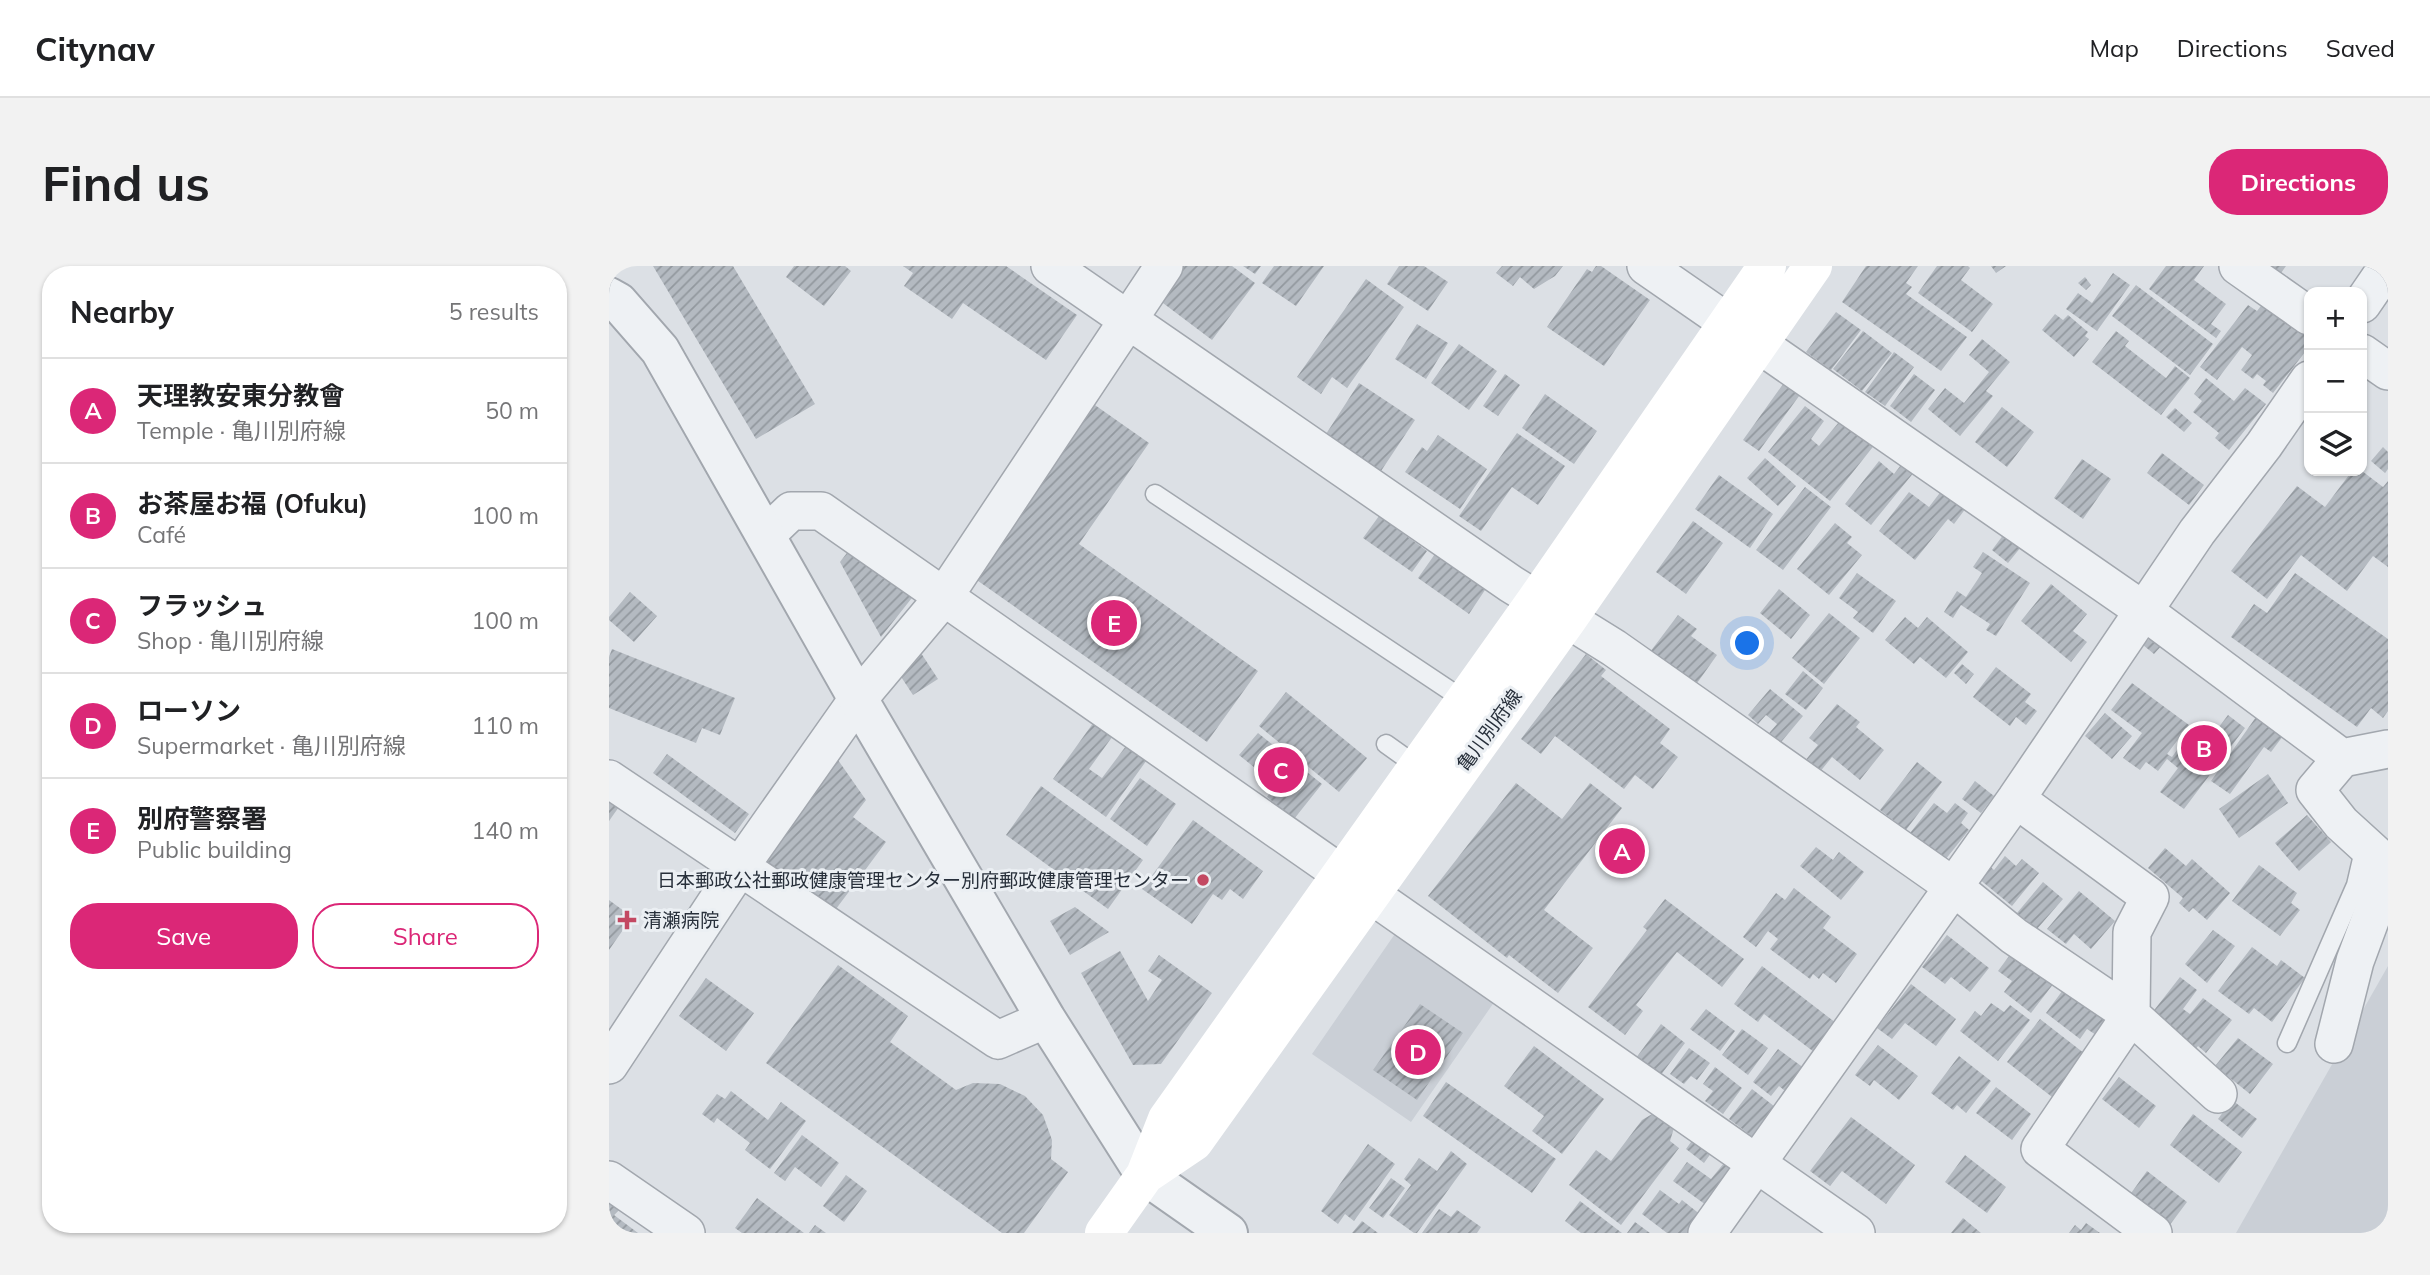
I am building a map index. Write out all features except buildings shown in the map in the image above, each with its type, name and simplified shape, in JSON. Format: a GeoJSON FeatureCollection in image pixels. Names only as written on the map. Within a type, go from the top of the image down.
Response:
{"type":"FeatureCollection","features":[{"type":"Feature","properties":{"kind":"main road","name":"亀川別府線"},"geometry":{"type":"LineString","coordinates":[[1355,885],[1417,766],[1536,600],[1767,266]]}},
{"type":"Feature","properties":{"kind":"main road","name":"亀川別府線"},"geometry":{"type":"LineString","coordinates":[[1104,1233],[1145,1175],[1167,1119],[1568,619],[1813,266]]}},
{"type":"Feature","properties":{"kind":"street"},"geometry":{"type":"LineString","coordinates":[[1050,266],[1536,600],[1625,656],[1954,887],[2014,936],[2131,1015],[2218,1094]]}},
{"type":"Feature","properties":{"kind":"street"},"geometry":{"type":"LineString","coordinates":[[609,1065],[739,868],[857,699],[943,598],[1164,266]]}},
{"type":"Feature","properties":{"kind":"street"},"geometry":{"type":"LineString","coordinates":[[1646,266],[2144,611],[2342,758]]}},
{"type":"Feature","properties":{"kind":"street"},"geometry":{"type":"LineString","coordinates":[[2238,266],[2304,312]]}},
{"type":"Feature","properties":{"kind":"street"},"geometry":{"type":"LineString","coordinates":[[2367,297],[2388,266]]}},
{"type":"Feature","properties":{"kind":"street"},"geometry":{"type":"LineString","coordinates":[[609,297],[618,302],[660,350],[857,699],[1046,1019],[1145,1175],[1228,1233]]}},
{"type":"Feature","properties":{"kind":"street"},"geometry":{"type":"LineString","coordinates":[[2367,356],[2388,371]]}},
{"type":"Feature","properties":{"kind":"street"},"geometry":{"type":"LineString","coordinates":[[1707,1233],[2016,799],[2196,532],[2264,445],[2304,387]]}},
{"type":"Feature","properties":{"kind":"street"},"geometry":{"type":"LineString","coordinates":[[766,536],[791,512],[821,512],[1856,1233]]}},
{"type":"Feature","properties":{"kind":"street"},"geometry":{"type":"LineString","coordinates":[[2334,1044],[2355,961],[2375,907],[2375,854],[2341,823],[2315,790],[2342,758],[2388,749]]}},
{"type":"Feature","properties":{"kind":"street"},"geometry":{"type":"LineString","coordinates":[[609,779],[999,1041],[1046,1019]]}},
{"type":"Feature","properties":{"kind":"street"},"geometry":{"type":"LineString","coordinates":[[2016,799],[2150,897],[2132,932],[2131,1015],[2040,1149],[2153,1233]]}},
{"type":"Feature","properties":{"kind":"street"},"geometry":{"type":"LineString","coordinates":[[609,1180],[686,1233]]}},
{"type":"Feature","properties":{"kind":"lane"},"geometry":{"type":"LineString","coordinates":[[1155,494],[1464,700]]}},
{"type":"Feature","properties":{"kind":"lane"},"geometry":{"type":"LineString","coordinates":[[1386,744],[1417,766]]}},
{"type":"Feature","properties":{"kind":"lane"},"geometry":{"type":"LineString","coordinates":[[2287,1044],[2356,885],[2366,846]]}},
{"type":"Feature","properties":{"kind":"shaded area"},"geometry":{"type":"Polygon","coordinates":[[[1399,928],[1497,998],[1411,1122],[1312,1054],[1399,928]]]}},
{"type":"Feature","properties":{"kind":"shaded area"},"geometry":{"type":"Polygon","coordinates":[[[2388,966],[2388,1233],[2236,1233],[2388,966]]]}},
{"type":"Feature","properties":{"kind":"place","name":"別府警察署"},"geometry":{"type":"Point","coordinates":[1114,623]}},
{"type":"Feature","properties":{"kind":"place","name":"お茶屋お福 (Ofuku)"},"geometry":{"type":"Point","coordinates":[2204,748]}},
{"type":"Feature","properties":{"kind":"place","name":"フラッシュ"},"geometry":{"type":"Point","coordinates":[1281,770]}},
{"type":"Feature","properties":{"kind":"place","name":"天理教安東分教會"},"geometry":{"type":"Point","coordinates":[1622,851]}},
{"type":"Feature","properties":{"kind":"place","name":"日本郵政公社郵政健康管理センター別府郵政健康管理センター"},"geometry":{"type":"Point","coordinates":[1203,880]}},
{"type":"Feature","properties":{"kind":"place","name":"清瀬病院"},"geometry":{"type":"Point","coordinates":[627,920]}},
{"type":"Feature","properties":{"kind":"place","name":"ローソン"},"geometry":{"type":"Point","coordinates":[1418,1052]}}]}
